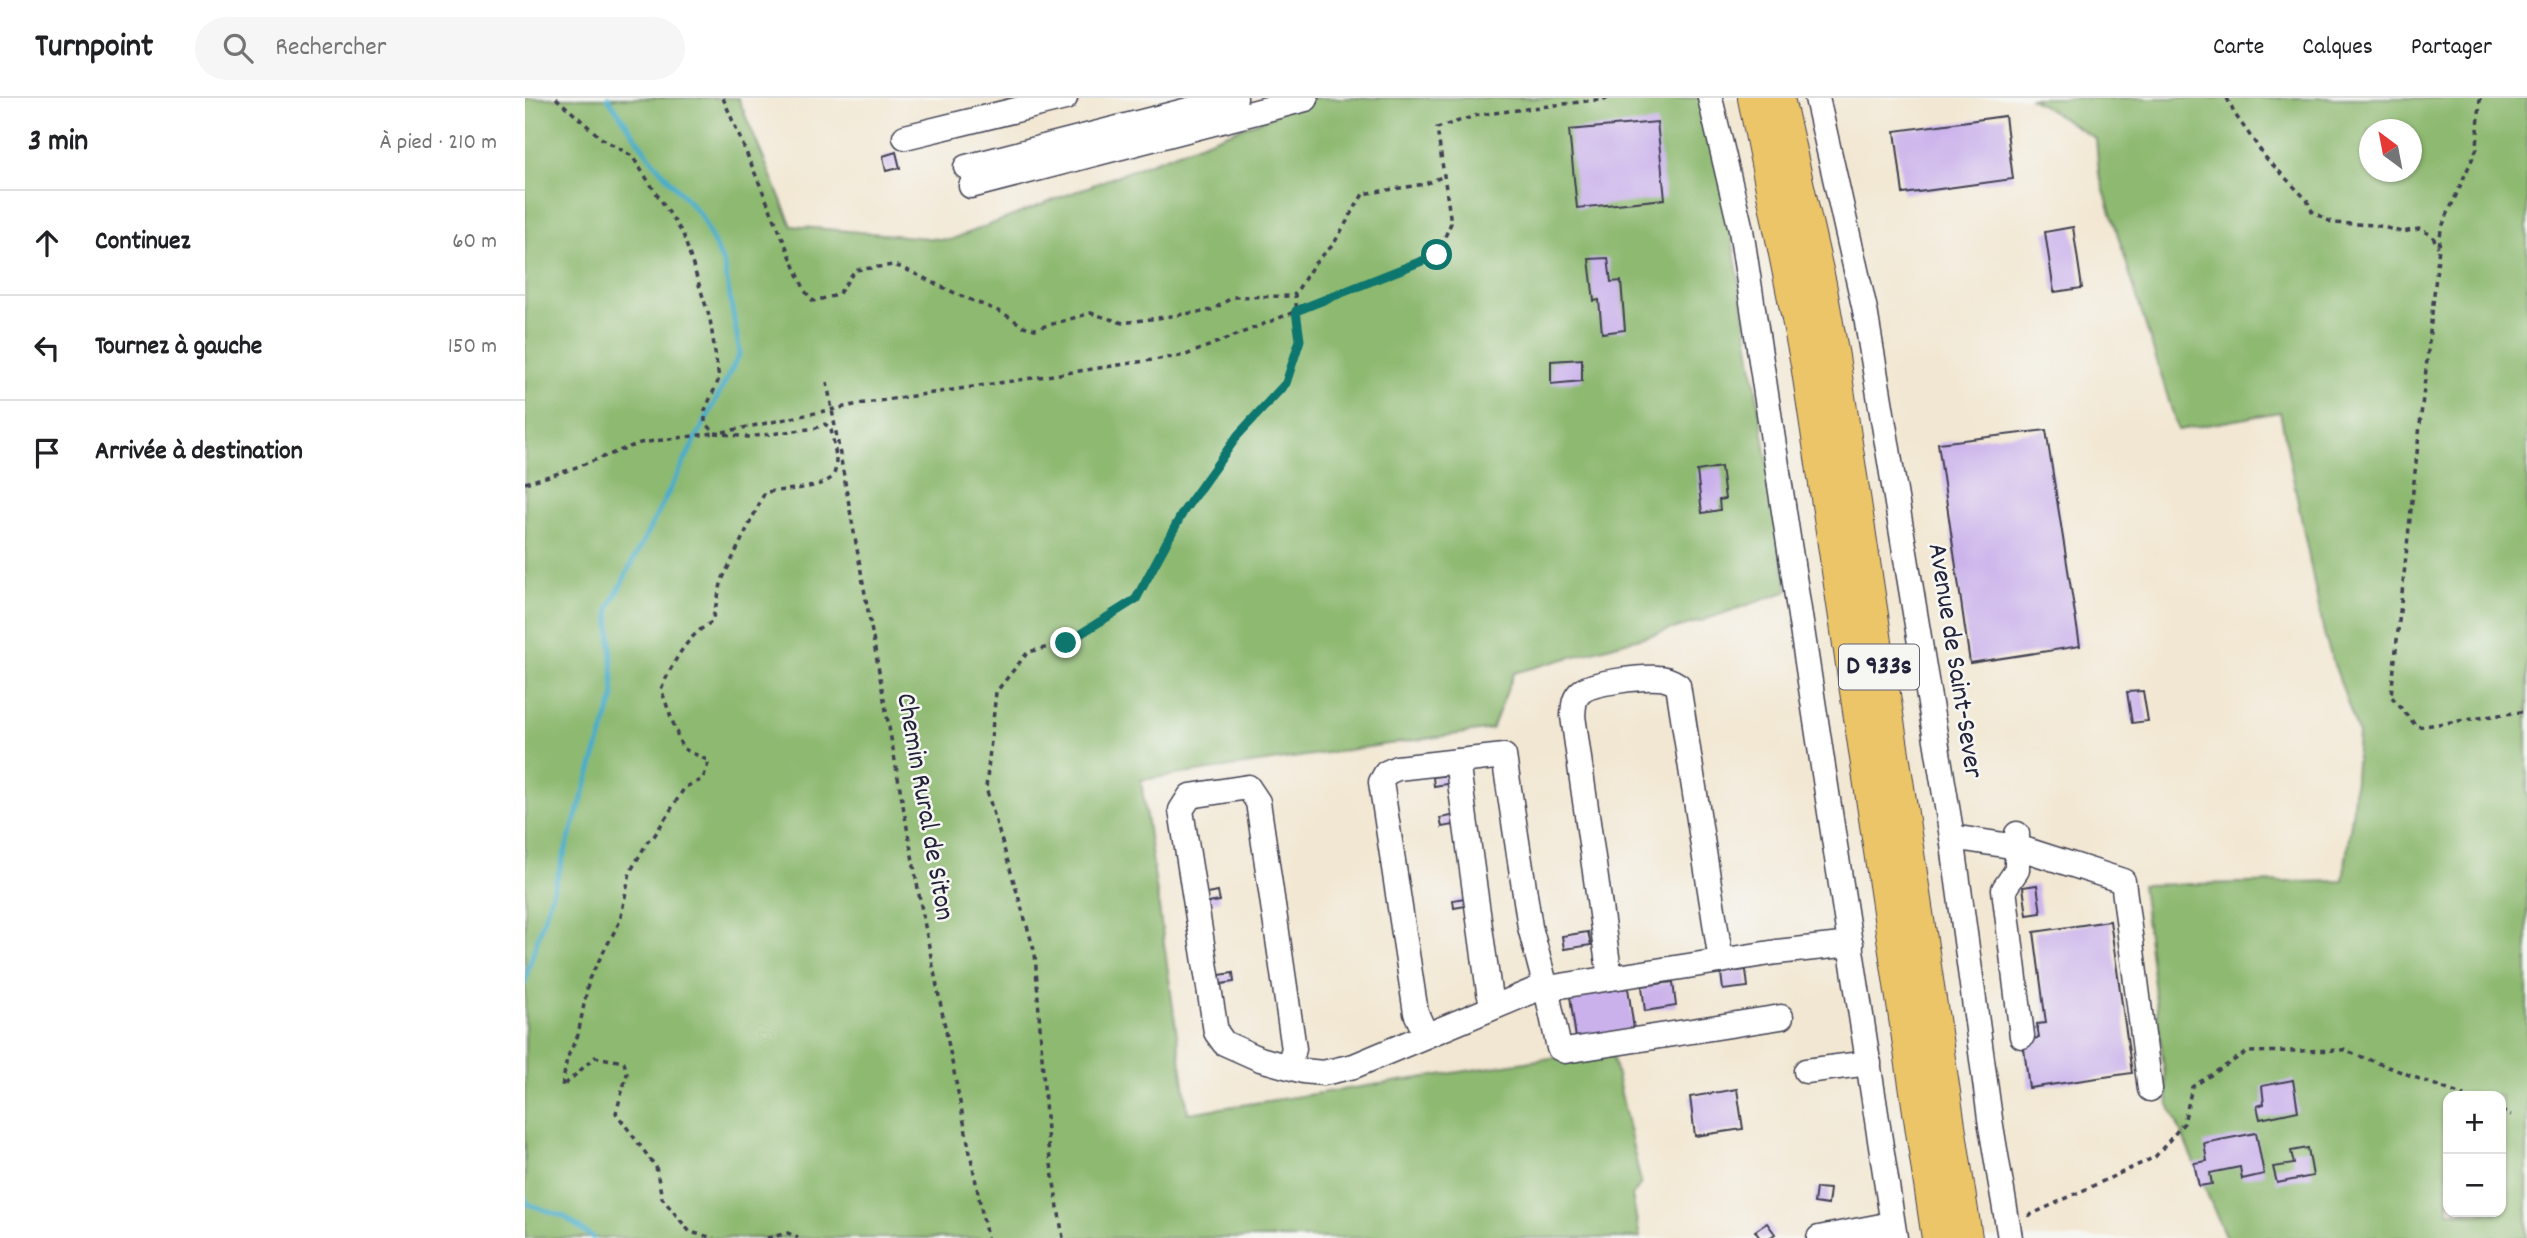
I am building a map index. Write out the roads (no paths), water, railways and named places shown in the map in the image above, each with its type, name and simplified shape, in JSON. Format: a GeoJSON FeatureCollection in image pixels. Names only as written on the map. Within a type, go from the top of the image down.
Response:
{"type":"FeatureCollection","features":[{"type":"Feature","properties":{"kind":"main road","name":"D 933s"},"geometry":{"type":"LineString","coordinates":[[1754,98],[1807,364],[1938,1238]]}},
{"type":"Feature","properties":{"kind":"main road","name":"D 933s"},"geometry":{"type":"LineString","coordinates":[[1778,98],[1820,284],[1833,357],[1965,1238]]}},
{"type":"Feature","properties":{"kind":"street"},"geometry":{"type":"LineString","coordinates":[[905,137],[1065,98]]}},
{"type":"Feature","properties":{"kind":"street"},"geometry":{"type":"LineString","coordinates":[[969,177],[1235,98]]}},
{"type":"Feature","properties":{"kind":"street"},"geometry":{"type":"LineString","coordinates":[[1710,98],[1743,244],[1893,1231],[1819,1238]]}},
{"type":"Feature","properties":{"kind":"street","name":"Avenue de Saint-Sever"},"geometry":{"type":"LineString","coordinates":[[1817,98],[1865,310],[1952,837],[1991,1126],[2009,1232]]}},
{"type":"Feature","properties":{"kind":"street"},"geometry":{"type":"LineString","coordinates":[[1192,112],[1306,99]]}},
{"type":"Feature","properties":{"kind":"street"},"geometry":{"type":"LineString","coordinates":[[1610,978],[1573,716],[1574,700],[1581,691],[1593,686],[1659,678],[1671,680],[1678,685],[1721,961]]}},
{"type":"Feature","properties":{"kind":"street"},"geometry":{"type":"LineString","coordinates":[[1426,1035],[1416,1013],[1381,782],[1386,773],[1397,768],[1504,756],[1530,928],[1559,1048],[1565,1051],[1781,1017]]}},
{"type":"Feature","properties":{"kind":"street"},"geometry":{"type":"LineString","coordinates":[[1457,761],[1493,1007]]}},
{"type":"Feature","properties":{"kind":"street"},"geometry":{"type":"LineString","coordinates":[[1288,1066],[1294,1049],[1258,802],[1248,787],[1190,796],[1181,810],[1216,1032],[1224,1043],[1260,1059],[1288,1066],[1322,1073],[1339,1070],[1535,990],[1777,952],[1851,944]]}},
{"type":"Feature","properties":{"kind":"street"},"geometry":{"type":"LineString","coordinates":[[1952,837],[2017,848],[2123,881],[2150,1089]]}},
{"type":"Feature","properties":{"kind":"street"},"geometry":{"type":"LineString","coordinates":[[2017,848],[2017,870],[2004,889],[2022,1036]]}},
{"type":"Feature","properties":{"kind":"street"},"geometry":{"type":"LineString","coordinates":[[1806,1071],[1869,1063]]}},
{"type":"Feature","properties":{"kind":"waterway"},"geometry":{"type":"LineString","coordinates":[[525,983],[614,697],[609,608],[740,353],[724,265],[701,216],[652,160],[608,98]]}},
{"type":"Feature","properties":{"kind":"waterway"},"geometry":{"type":"LineString","coordinates":[[525,1198],[528,1204],[565,1217],[593,1238]]}}]}
